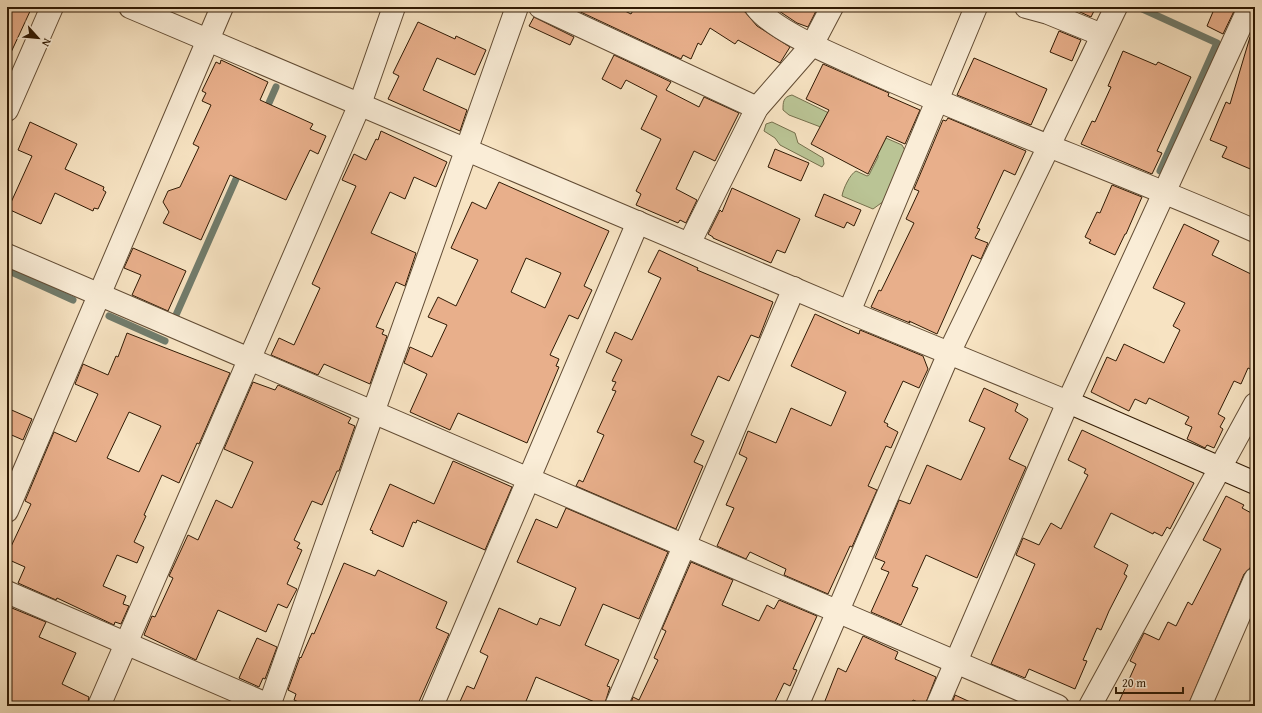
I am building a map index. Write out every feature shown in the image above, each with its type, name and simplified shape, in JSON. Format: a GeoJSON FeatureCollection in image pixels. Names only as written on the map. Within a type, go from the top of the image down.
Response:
{"type":"FeatureCollection","features":[{"type":"Feature","properties":{"kind":"street"},"geometry":{"type":"LineString","coordinates":[[7,110],[52,7]]}},
{"type":"Feature","properties":{"kind":"street"},"geometry":{"type":"LineString","coordinates":[[130,7],[850,312],[1068,402],[1255,483]]}},
{"type":"Feature","properties":{"kind":"street"},"geometry":{"type":"LineString","coordinates":[[7,511],[222,7]]}},
{"type":"Feature","properties":{"kind":"street"},"geometry":{"type":"LineString","coordinates":[[99,706],[360,104],[394,7]]}},
{"type":"Feature","properties":{"kind":"street"},"geometry":{"type":"LineString","coordinates":[[7,592],[270,706],[517,7]]}},
{"type":"Feature","properties":{"kind":"street"},"geometry":{"type":"LineString","coordinates":[[540,7],[758,108]]}},
{"type":"Feature","properties":{"kind":"street"},"geometry":{"type":"LineString","coordinates":[[756,7],[763,17],[812,45],[938,102],[1164,191],[1255,231]]}},
{"type":"Feature","properties":{"kind":"street"},"geometry":{"type":"LineString","coordinates":[[689,244],[758,108],[812,45],[832,7]]}},
{"type":"Feature","properties":{"kind":"street"},"geometry":{"type":"LineString","coordinates":[[850,312],[976,7]]}},
{"type":"Feature","properties":{"kind":"street"},"geometry":{"type":"LineString","coordinates":[[1026,7],[1048,13],[1102,35]]}},
{"type":"Feature","properties":{"kind":"street"},"geometry":{"type":"LineString","coordinates":[[797,706],[949,353],[1116,7]]}},
{"type":"Feature","properties":{"kind":"street"},"geometry":{"type":"LineString","coordinates":[[937,706],[1068,402],[1164,191],[1247,12],[1255,14]]}},
{"type":"Feature","properties":{"kind":"street"},"geometry":{"type":"LineString","coordinates":[[432,706],[638,222]]}},
{"type":"Feature","properties":{"kind":"street"},"geometry":{"type":"LineString","coordinates":[[7,255],[1058,706]]}},
{"type":"Feature","properties":{"kind":"street"},"geometry":{"type":"LineString","coordinates":[[616,706],[794,288]]}},
{"type":"Feature","properties":{"kind":"street"},"geometry":{"type":"LineString","coordinates":[[1090,706],[1255,404]]}},
{"type":"Feature","properties":{"kind":"street"},"geometry":{"type":"LineString","coordinates":[[1200,706],[1255,579]]}},
{"type":"Feature","properties":{"kind":"green space"},"geometry":{"type":"Polygon","coordinates":[[[792,95],[833,115],[902,145],[906,152],[884,201],[873,209],[842,196],[851,175],[856,171],[867,176],[869,175],[878,155],[818,126],[789,115],[783,110],[783,102],[787,97],[792,95]]]}},
{"type":"Feature","properties":{"kind":"green space"},"geometry":{"type":"Polygon","coordinates":[[[772,122],[795,133],[798,143],[823,158],[824,164],[822,167],[780,145],[775,138],[764,131],[766,124],[772,122]]]}},
{"type":"Feature","properties":{"kind":"building"},"geometry":{"type":"Polygon","coordinates":[[[7,7],[32,7],[7,61],[7,7]]]}},
{"type":"Feature","properties":{"kind":"building"},"geometry":{"type":"Polygon","coordinates":[[[570,7],[617,7],[631,14],[635,7],[738,7],[745,12],[757,26],[790,47],[780,63],[738,40],[735,44],[710,28],[701,45],[698,43],[691,59],[683,55],[681,59],[570,7]]]}},
{"type":"Feature","properties":{"kind":"building"},"geometry":{"type":"Polygon","coordinates":[[[773,7],[818,7],[808,27],[797,23],[773,7]]]}},
{"type":"Feature","properties":{"kind":"building"},"geometry":{"type":"Polygon","coordinates":[[[1069,7],[1096,7],[1091,17],[1069,7]]]}},
{"type":"Feature","properties":{"kind":"building"},"geometry":{"type":"Polygon","coordinates":[[[1215,7],[1236,7],[1223,34],[1207,26],[1215,7]]]}},
{"type":"Feature","properties":{"kind":"building"},"geometry":{"type":"Polygon","coordinates":[[[534,17],[574,37],[570,45],[529,26],[534,17]]]}},
{"type":"Feature","properties":{"kind":"building"},"geometry":{"type":"Polygon","coordinates":[[[418,22],[455,39],[456,36],[486,50],[475,75],[437,58],[423,90],[467,110],[460,131],[388,99],[399,76],[393,73],[418,22]]]}},
{"type":"Feature","properties":{"kind":"building"},"geometry":{"type":"Polygon","coordinates":[[[1059,31],[1081,40],[1072,61],[1050,52],[1059,31]]]}},
{"type":"Feature","properties":{"kind":"building"},"geometry":{"type":"Polygon","coordinates":[[[1250,37],[1255,37],[1255,171],[1222,157],[1227,147],[1210,140],[1226,102],[1230,104],[1250,37]]]}},
{"type":"Feature","properties":{"kind":"building"},"geometry":{"type":"Polygon","coordinates":[[[1123,51],[1156,65],[1158,62],[1191,77],[1157,151],[1162,153],[1152,174],[1081,144],[1092,121],[1095,122],[1111,87],[1108,86],[1123,51]]]}},
{"type":"Feature","properties":{"kind":"building"},"geometry":{"type":"Polygon","coordinates":[[[614,55],[671,82],[666,90],[699,107],[704,97],[739,113],[715,161],[694,151],[676,189],[697,200],[686,223],[680,220],[678,223],[636,205],[641,194],[636,191],[661,139],[641,129],[657,96],[626,80],[621,89],[602,79],[614,55]]]}},
{"type":"Feature","properties":{"kind":"building"},"geometry":{"type":"Polygon","coordinates":[[[974,58],[1047,89],[1031,125],[957,95],[974,58]]]}},
{"type":"Feature","properties":{"kind":"building"},"geometry":{"type":"Polygon","coordinates":[[[221,60],[268,82],[260,100],[313,124],[310,129],[326,136],[318,154],[310,150],[286,200],[230,175],[201,240],[163,223],[169,212],[163,202],[168,191],[180,187],[199,147],[193,144],[211,105],[202,101],[206,93],[202,91],[216,62],[220,64],[221,60]]]}},
{"type":"Feature","properties":{"kind":"building"},"geometry":{"type":"Polygon","coordinates":[[[823,64],[889,93],[888,96],[920,110],[905,144],[887,136],[868,174],[811,144],[829,110],[806,99],[823,64]]]}},
{"type":"Feature","properties":{"kind":"building"},"geometry":{"type":"Polygon","coordinates":[[[948,118],[1026,151],[1015,175],[1004,170],[977,228],[980,229],[975,238],[988,243],[981,259],[972,255],[937,334],[909,321],[910,323],[871,307],[879,290],[881,291],[914,223],[906,219],[919,191],[914,189],[943,120],[946,121],[948,118]]]}},
{"type":"Feature","properties":{"kind":"building"},"geometry":{"type":"Polygon","coordinates":[[[30,122],[77,144],[65,169],[104,187],[103,190],[106,192],[98,209],[94,208],[93,211],[55,193],[41,224],[8,209],[32,156],[18,150],[30,122]]]}},
{"type":"Feature","properties":{"kind":"building"},"geometry":{"type":"Polygon","coordinates":[[[381,131],[447,162],[436,187],[414,177],[405,199],[390,192],[371,233],[416,253],[405,286],[396,282],[376,327],[384,330],[382,334],[387,336],[370,384],[324,364],[318,375],[271,355],[279,338],[294,345],[320,288],[312,284],[356,186],[342,180],[354,154],[366,160],[376,139],[378,140],[381,131]]]}},
{"type":"Feature","properties":{"kind":"building"},"geometry":{"type":"Polygon","coordinates":[[[775,149],[809,163],[801,181],[768,167],[775,149]]]}},
{"type":"Feature","properties":{"kind":"building"},"geometry":{"type":"Polygon","coordinates":[[[499,182],[609,231],[584,286],[592,290],[578,319],[569,315],[550,355],[559,359],[556,366],[559,367],[527,443],[458,413],[450,430],[410,412],[427,374],[404,363],[410,347],[432,357],[447,325],[428,317],[438,297],[456,306],[478,260],[451,248],[472,202],[486,209],[499,182]],[[526,258],[511,292],[545,308],[561,273],[526,258]]]}},
{"type":"Feature","properties":{"kind":"building"},"geometry":{"type":"Polygon","coordinates":[[[1112,185],[1142,197],[1115,255],[1089,243],[1091,240],[1085,237],[1097,212],[1100,213],[1112,185]]]}},
{"type":"Feature","properties":{"kind":"building"},"geometry":{"type":"Polygon","coordinates":[[[732,188],[800,219],[785,253],[777,250],[771,263],[713,238],[708,234],[720,210],[722,212],[732,188]]]}},
{"type":"Feature","properties":{"kind":"building"},"geometry":{"type":"Polygon","coordinates":[[[824,194],[861,210],[854,226],[847,222],[844,228],[815,216],[824,194]]]}},
{"type":"Feature","properties":{"kind":"building"},"geometry":{"type":"Polygon","coordinates":[[[1184,224],[1219,241],[1212,255],[1255,276],[1255,371],[1248,368],[1241,384],[1234,381],[1218,414],[1225,418],[1220,427],[1223,429],[1214,448],[1207,445],[1205,448],[1187,439],[1192,427],[1185,424],[1189,417],[1149,398],[1146,404],[1135,399],[1129,411],[1091,392],[1107,357],[1116,361],[1124,344],[1164,363],[1180,330],[1173,326],[1185,303],[1153,288],[1184,224]]]}},
{"type":"Feature","properties":{"kind":"building"},"geometry":{"type":"Polygon","coordinates":[[[133,248],[186,271],[168,311],[132,295],[141,275],[124,268],[133,248]]]}},
{"type":"Feature","properties":{"kind":"building"},"geometry":{"type":"Polygon","coordinates":[[[659,250],[698,268],[697,270],[773,302],[759,338],[751,335],[729,381],[718,376],[691,435],[704,441],[694,462],[703,466],[676,529],[576,486],[579,480],[583,482],[604,435],[597,432],[616,391],[612,390],[616,382],[612,381],[622,360],[606,352],[615,332],[632,340],[661,278],[648,272],[659,250]]]}},
{"type":"Feature","properties":{"kind":"building"},"geometry":{"type":"Polygon","coordinates":[[[815,314],[859,334],[860,330],[923,356],[928,369],[919,388],[903,381],[884,422],[888,424],[887,426],[898,432],[891,448],[886,446],[868,486],[877,490],[852,547],[850,546],[828,594],[784,575],[786,569],[750,552],[746,559],[717,546],[734,508],[726,505],[747,458],[739,454],[748,431],[776,443],[791,408],[831,426],[846,392],[791,366],[815,314]]]}},
{"type":"Feature","properties":{"kind":"building"},"geometry":{"type":"Polygon","coordinates":[[[127,333],[230,373],[199,444],[197,443],[179,483],[162,475],[134,542],[144,547],[137,563],[117,555],[103,586],[126,596],[123,604],[129,606],[121,624],[115,622],[114,625],[57,598],[56,600],[18,583],[25,567],[7,559],[7,555],[31,504],[25,501],[54,432],[76,442],[98,394],[75,384],[83,364],[108,375],[116,356],[118,357],[127,333]],[[129,412],[107,458],[139,472],[161,426],[129,412]]]}},
{"type":"Feature","properties":{"kind":"building"},"geometry":{"type":"Polygon","coordinates":[[[253,382],[275,390],[278,385],[351,418],[348,423],[355,426],[339,471],[337,471],[322,505],[312,501],[294,540],[300,543],[297,548],[302,550],[287,584],[297,589],[287,608],[278,604],[266,632],[218,610],[196,660],[144,635],[152,616],[155,617],[173,578],[169,576],[188,535],[198,540],[216,500],[232,508],[253,462],[224,449],[253,382]]]}},
{"type":"Feature","properties":{"kind":"building"},"geometry":{"type":"Polygon","coordinates":[[[984,388],[1018,404],[1015,411],[1028,419],[1009,459],[1026,467],[977,578],[926,555],[912,586],[918,588],[901,625],[871,612],[889,572],[881,569],[885,562],[875,558],[899,500],[910,504],[927,465],[961,480],[985,428],[969,421],[984,388]]]}},
{"type":"Feature","properties":{"kind":"building"},"geometry":{"type":"Polygon","coordinates":[[[7,408],[32,419],[23,440],[7,433],[7,408]]]}},
{"type":"Feature","properties":{"kind":"building"},"geometry":{"type":"Polygon","coordinates":[[[1082,430],[1194,483],[1170,529],[1167,527],[1162,536],[1154,532],[1153,534],[1111,513],[1094,547],[1128,565],[1124,574],[1127,576],[1101,630],[1097,628],[1083,660],[1087,661],[1075,689],[1029,669],[1025,678],[991,664],[1035,564],[1016,555],[1023,538],[1039,545],[1051,523],[1061,529],[1088,475],[1084,473],[1086,469],[1068,460],[1082,430]]]}},
{"type":"Feature","properties":{"kind":"building"},"geometry":{"type":"Polygon","coordinates":[[[453,461],[512,487],[485,550],[417,520],[416,523],[413,522],[403,547],[372,533],[373,531],[370,530],[390,484],[434,504],[453,461]]]}},
{"type":"Feature","properties":{"kind":"building"},"geometry":{"type":"Polygon","coordinates":[[[1226,496],[1244,505],[1242,508],[1255,515],[1255,559],[1250,568],[1244,574],[1188,706],[1117,706],[1136,664],[1130,661],[1144,633],[1159,640],[1168,622],[1176,626],[1188,602],[1192,605],[1221,549],[1203,540],[1226,496]]]}},
{"type":"Feature","properties":{"kind":"building"},"geometry":{"type":"Polygon","coordinates":[[[566,508],[668,552],[639,619],[603,604],[585,645],[619,660],[607,686],[610,687],[604,706],[536,677],[524,706],[458,706],[467,686],[474,689],[488,656],[480,652],[499,608],[537,625],[540,618],[560,626],[576,588],[517,562],[536,519],[557,528],[566,508]]]}},
{"type":"Feature","properties":{"kind":"building"},"geometry":{"type":"Polygon","coordinates":[[[691,562],[733,580],[722,605],[759,621],[767,605],[774,609],[779,600],[817,616],[793,669],[797,670],[790,686],[784,683],[773,706],[630,706],[633,697],[639,700],[658,660],[654,658],[666,631],[662,629],[691,562]]]}},
{"type":"Feature","properties":{"kind":"building"},"geometry":{"type":"Polygon","coordinates":[[[344,563],[375,576],[378,570],[447,602],[436,628],[449,634],[417,706],[308,706],[294,700],[296,694],[288,690],[300,657],[301,658],[312,633],[314,634],[344,563]]]}},
{"type":"Feature","properties":{"kind":"building"},"geometry":{"type":"Polygon","coordinates":[[[7,606],[46,622],[39,637],[76,653],[62,684],[89,697],[87,706],[7,706],[7,606]]]}},
{"type":"Feature","properties":{"kind":"building"},"geometry":{"type":"Polygon","coordinates":[[[863,636],[898,652],[895,659],[936,677],[925,705],[913,700],[910,706],[823,706],[838,668],[846,672],[863,636]]]}},
{"type":"Feature","properties":{"kind":"building"},"geometry":{"type":"Polygon","coordinates":[[[257,638],[277,647],[265,679],[263,678],[259,687],[239,678],[257,638]]]}},
{"type":"Feature","properties":{"kind":"building"},"geometry":{"type":"Polygon","coordinates":[[[955,695],[979,706],[951,706],[955,695]]]}},
{"type":"Feature","properties":{"kind":"waterway"},"geometry":{"type":"LineString","coordinates":[[1138,7],[1217,43],[1160,171]]}},
{"type":"Feature","properties":{"kind":"waterway"},"geometry":{"type":"LineString","coordinates":[[265,112],[276,87]]}},
{"type":"Feature","properties":{"kind":"waterway"},"geometry":{"type":"LineString","coordinates":[[176,315],[240,170]]}},
{"type":"Feature","properties":{"kind":"waterway"},"geometry":{"type":"LineString","coordinates":[[7,270],[73,300]]}},
{"type":"Feature","properties":{"kind":"waterway"},"geometry":{"type":"LineString","coordinates":[[109,316],[165,341]]}}]}
